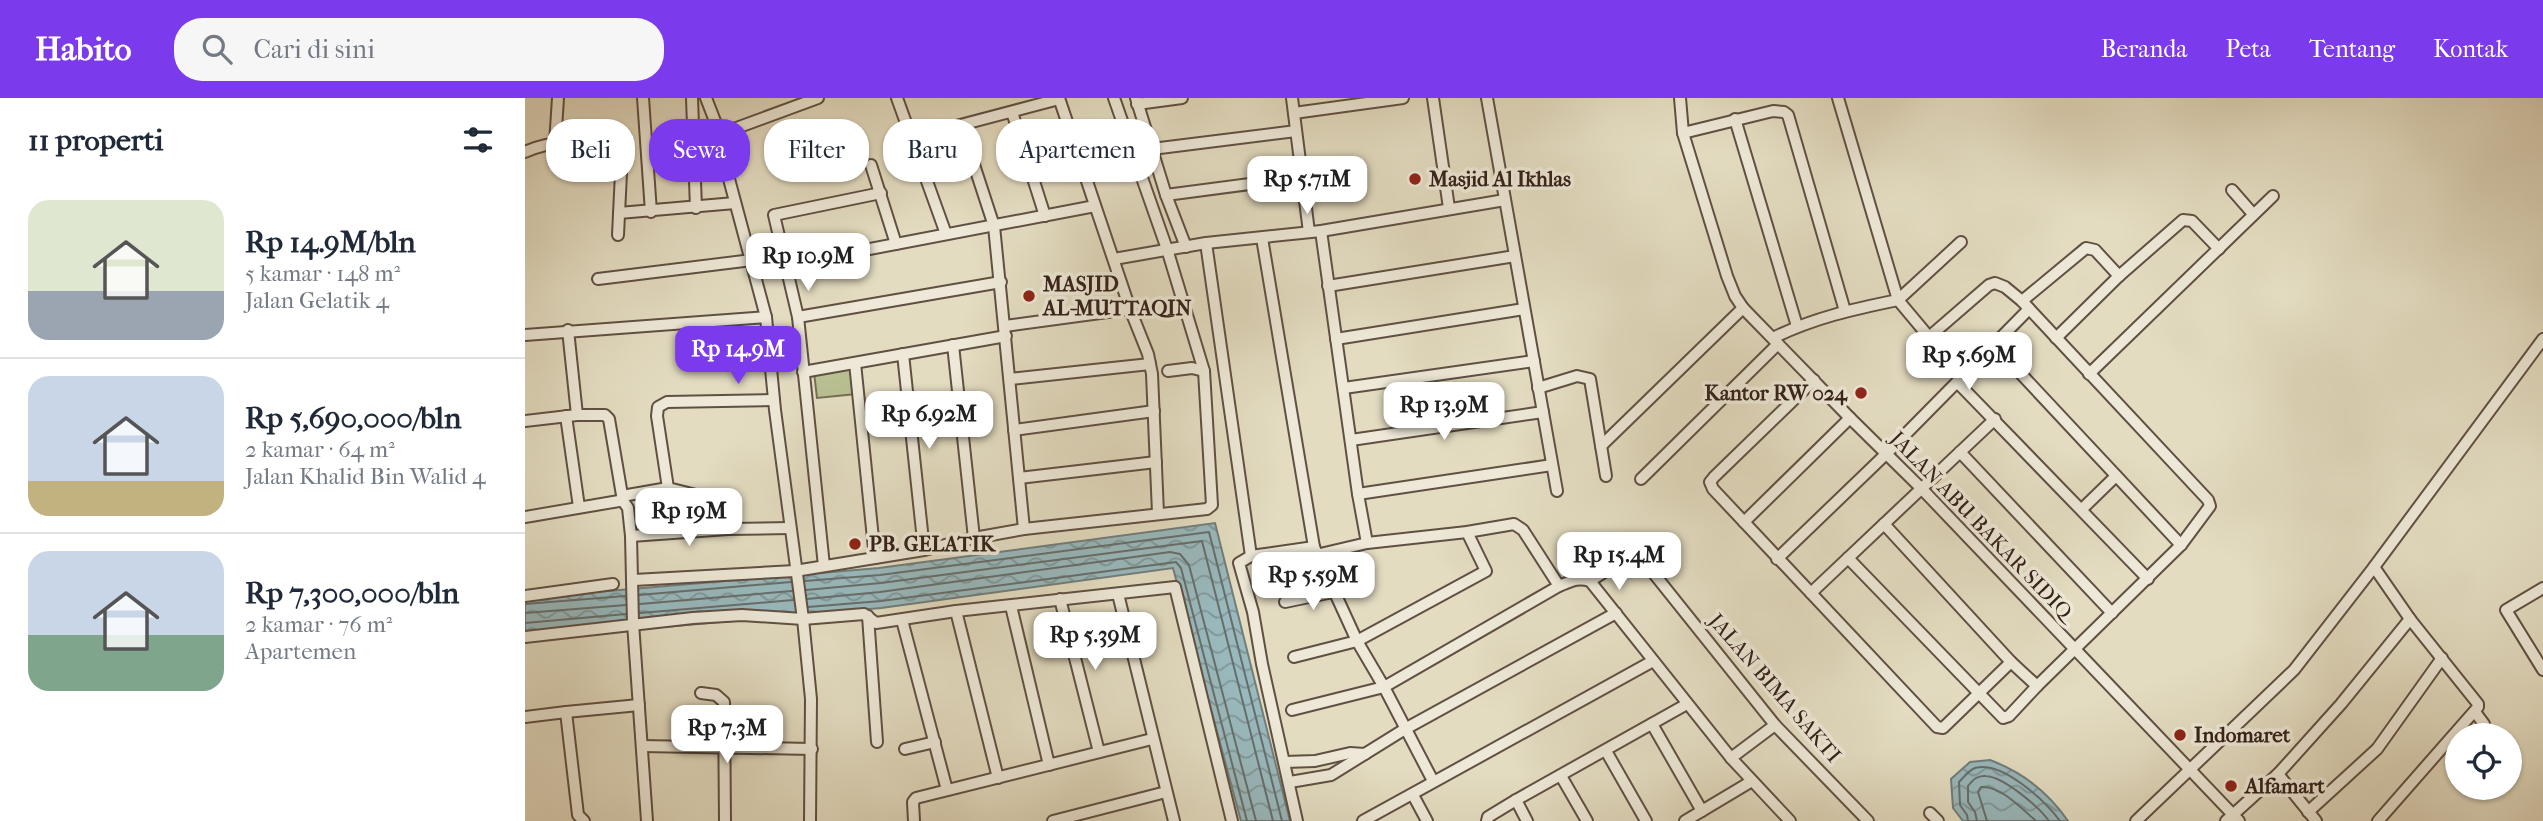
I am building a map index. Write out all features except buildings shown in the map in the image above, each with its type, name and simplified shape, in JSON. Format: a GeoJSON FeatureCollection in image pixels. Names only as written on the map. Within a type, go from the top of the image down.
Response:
{"type":"FeatureCollection","features":[{"type":"Feature","properties":{"kind":"street"},"geometry":{"type":"LineString","coordinates":[[557,119],[558,98]]}},
{"type":"Feature","properties":{"kind":"street"},"geometry":{"type":"LineString","coordinates":[[643,98],[651,212]]}},
{"type":"Feature","properties":{"kind":"street"},"geometry":{"type":"LineString","coordinates":[[692,98],[696,208]]}},
{"type":"Feature","properties":{"kind":"street"},"geometry":{"type":"LineString","coordinates":[[706,98],[714,119]]}},
{"type":"Feature","properties":{"kind":"street"},"geometry":{"type":"LineString","coordinates":[[750,123],[818,98]]}},
{"type":"Feature","properties":{"kind":"street"},"geometry":{"type":"LineString","coordinates":[[897,98],[904,119]]}},
{"type":"Feature","properties":{"kind":"street"},"geometry":{"type":"LineString","coordinates":[[982,120],[1059,98],[1150,364],[1158,513]]}},
{"type":"Feature","properties":{"kind":"street"},"geometry":{"type":"LineString","coordinates":[[634,580],[795,572],[924,550],[1024,529],[1207,509],[1212,505],[1204,371],[1167,249],[1114,98]]}},
{"type":"Feature","properties":{"kind":"street"},"geometry":{"type":"LineString","coordinates":[[1142,119],[1137,101],[1182,98]]}},
{"type":"Feature","properties":{"kind":"street"},"geometry":{"type":"LineString","coordinates":[[1292,98],[1303,177],[1328,286],[1367,543]]}},
{"type":"Feature","properties":{"kind":"street"},"geometry":{"type":"LineString","coordinates":[[1294,113],[1351,101],[1402,98]]}},
{"type":"Feature","properties":{"kind":"street"},"geometry":{"type":"LineString","coordinates":[[1433,98],[1449,208]]}},
{"type":"Feature","properties":{"kind":"street"},"geometry":{"type":"LineString","coordinates":[[1487,98],[1557,491]]}},
{"type":"Feature","properties":{"kind":"street","name":"JALAN ABU BAKAR SIDIQ"},"geometry":{"type":"LineString","coordinates":[[1680,98],[1683,133],[1727,276],[1735,296],[1744,308],[2191,769],[2233,819]]}},
{"type":"Feature","properties":{"kind":"street"},"geometry":{"type":"LineString","coordinates":[[1838,98],[1898,300],[1929,337],[1966,373]]}},
{"type":"Feature","properties":{"kind":"street"},"geometry":{"type":"LineString","coordinates":[[1683,133],[1779,111],[1788,115],[1845,311]]}},
{"type":"Feature","properties":{"kind":"street"},"geometry":{"type":"LineString","coordinates":[[1012,112],[1045,216]]}},
{"type":"Feature","properties":{"kind":"street"},"geometry":{"type":"LineString","coordinates":[[1735,120],[1797,326]]}},
{"type":"Feature","properties":{"kind":"street"},"geometry":{"type":"LineString","coordinates":[[1160,148],[1296,131]]}},
{"type":"Feature","properties":{"kind":"street"},"geometry":{"type":"LineString","coordinates":[[525,152],[546,145]]}},
{"type":"Feature","properties":{"kind":"street"},"geometry":{"type":"LineString","coordinates":[[870,165],[896,244]]}},
{"type":"Feature","properties":{"kind":"street"},"geometry":{"type":"LineString","coordinates":[[1160,177],[1186,247]]}},
{"type":"Feature","properties":{"kind":"street"},"geometry":{"type":"LineString","coordinates":[[1166,195],[1303,177]]}},
{"type":"Feature","properties":{"kind":"street"},"geometry":{"type":"LineString","coordinates":[[618,235],[621,182]]}},
{"type":"Feature","properties":{"kind":"street"},"geometry":{"type":"LineString","coordinates":[[730,182],[766,317],[811,699],[810,821]]}},
{"type":"Feature","properties":{"kind":"street"},"geometry":{"type":"LineString","coordinates":[[927,182],[946,234]]}},
{"type":"Feature","properties":{"kind":"street"},"geometry":{"type":"LineString","coordinates":[[980,182],[994,226],[1024,529]]}},
{"type":"Feature","properties":{"kind":"street"},"geometry":{"type":"LineString","coordinates":[[2232,190],[2253,214]]}},
{"type":"Feature","properties":{"kind":"street"},"geometry":{"type":"LineString","coordinates":[[824,566],[798,317],[775,214],[881,193]]}},
{"type":"Feature","properties":{"kind":"street"},"geometry":{"type":"LineString","coordinates":[[2089,374],[2273,196]]}},
{"type":"Feature","properties":{"kind":"street"},"geometry":{"type":"LineString","coordinates":[[1114,259],[1206,243],[1315,231],[1505,200]]}},
{"type":"Feature","properties":{"kind":"street"},"geometry":{"type":"LineString","coordinates":[[619,213],[735,203]]}},
{"type":"Feature","properties":{"kind":"street"},"geometry":{"type":"LineString","coordinates":[[786,265],[1095,206]]}},
{"type":"Feature","properties":{"kind":"street"},"geometry":{"type":"LineString","coordinates":[[2056,338],[2119,276],[2185,219],[2192,221],[2219,249]]}},
{"type":"Feature","properties":{"kind":"street"},"geometry":{"type":"LineString","coordinates":[[1262,238],[1315,551],[1357,641],[1433,781]]}},
{"type":"Feature","properties":{"kind":"street"},"geometry":{"type":"LineString","coordinates":[[1641,480],[1776,341],[1797,326],[1845,311],[1898,300],[1961,242]]}},
{"type":"Feature","properties":{"kind":"street"},"geometry":{"type":"LineString","coordinates":[[1206,243],[1251,556]]}},
{"type":"Feature","properties":{"kind":"street"},"geometry":{"type":"LineString","coordinates":[[1777,559],[1994,345],[2025,305],[2084,248],[2095,250],[2119,276]]}},
{"type":"Feature","properties":{"kind":"street"},"geometry":{"type":"LineString","coordinates":[[1328,286],[1515,256]]}},
{"type":"Feature","properties":{"kind":"street"},"geometry":{"type":"LineString","coordinates":[[598,279],[752,260]]}},
{"type":"Feature","properties":{"kind":"street"},"geometry":{"type":"LineString","coordinates":[[798,317],[1000,282]]}},
{"type":"Feature","properties":{"kind":"street"},"geometry":{"type":"LineString","coordinates":[[1848,558],[2003,718],[2009,716],[2036,686],[2148,579],[2181,545],[2210,506],[2209,500],[2025,305],[2002,285],[1992,284],[1929,337]]}},
{"type":"Feature","properties":{"kind":"street"},"geometry":{"type":"LineString","coordinates":[[1601,446],[1744,308]]}},
{"type":"Feature","properties":{"kind":"street"},"geometry":{"type":"LineString","coordinates":[[803,372],[1130,309]]}},
{"type":"Feature","properties":{"kind":"street"},"geometry":{"type":"LineString","coordinates":[[1336,339],[1524,309]]}},
{"type":"Feature","properties":{"kind":"street"},"geometry":{"type":"LineString","coordinates":[[525,335],[766,317]]}},
{"type":"Feature","properties":{"kind":"street"},"geometry":{"type":"LineString","coordinates":[[568,330],[579,507]]}},
{"type":"Feature","properties":{"kind":"street"},"geometry":{"type":"LineString","coordinates":[[2136,821],[2294,670],[2543,339]]}},
{"type":"Feature","properties":{"kind":"street"},"geometry":{"type":"LineString","coordinates":[[953,345],[974,538]]}},
{"type":"Feature","properties":{"kind":"street"},"geometry":{"type":"LineString","coordinates":[[1994,345],[2181,545]]}},
{"type":"Feature","properties":{"kind":"street"},"geometry":{"type":"LineString","coordinates":[[903,354],[924,550]]}},
{"type":"Feature","properties":{"kind":"street"},"geometry":{"type":"LineString","coordinates":[[1344,388],[1534,361]]}},
{"type":"Feature","properties":{"kind":"street"},"geometry":{"type":"LineString","coordinates":[[855,363],[875,558]]}},
{"type":"Feature","properties":{"kind":"street"},"geometry":{"type":"LineString","coordinates":[[1010,379],[1150,364]]}},
{"type":"Feature","properties":{"kind":"street"},"geometry":{"type":"LineString","coordinates":[[1168,371],[1192,368],[1204,371]]}},
{"type":"Feature","properties":{"kind":"street"},"geometry":{"type":"LineString","coordinates":[[1538,388],[1577,376],[1590,379],[1606,476]]}},
{"type":"Feature","properties":{"kind":"street"},"geometry":{"type":"LineString","coordinates":[[1814,380],[1712,479],[1713,489],[1937,727],[1943,728],[2011,662]]}},
{"type":"Feature","properties":{"kind":"street"},"geometry":{"type":"LineString","coordinates":[[1957,382],[2148,579]]}},
{"type":"Feature","properties":{"kind":"street"},"geometry":{"type":"LineString","coordinates":[[668,488],[657,416],[661,404],[774,400]]}},
{"type":"Feature","properties":{"kind":"street"},"geometry":{"type":"LineString","coordinates":[[1014,430],[1154,411]]}},
{"type":"Feature","properties":{"kind":"street"},"geometry":{"type":"LineString","coordinates":[[1351,440],[1543,412]]}},
{"type":"Feature","properties":{"kind":"street"},"geometry":{"type":"LineString","coordinates":[[525,421],[600,414],[609,419],[622,499],[628,508],[631,536],[633,620],[647,821]]}},
{"type":"Feature","properties":{"kind":"street"},"geometry":{"type":"LineString","coordinates":[[1744,522],[1850,418]]}},
{"type":"Feature","properties":{"kind":"street"},"geometry":{"type":"LineString","coordinates":[[1811,593],[1995,419]]}},
{"type":"Feature","properties":{"kind":"street"},"geometry":{"type":"LineString","coordinates":[[1960,452],[2112,613]]}},
{"type":"Feature","properties":{"kind":"street"},"geometry":{"type":"LineString","coordinates":[[1019,478],[1156,462]]}},
{"type":"Feature","properties":{"kind":"street"},"geometry":{"type":"LineString","coordinates":[[1358,494],[1552,465]]}},
{"type":"Feature","properties":{"kind":"street"},"geometry":{"type":"LineString","coordinates":[[2082,509],[2116,476]]}},
{"type":"Feature","properties":{"kind":"street"},"geometry":{"type":"LineString","coordinates":[[525,517],[668,488],[697,495]]}},
{"type":"Feature","properties":{"kind":"street"},"geometry":{"type":"LineString","coordinates":[[1297,821],[1253,612],[1240,570],[1239,563],[1242,560],[1251,556],[1467,532],[1507,524],[1520,526],[1559,586]]}},
{"type":"Feature","properties":{"kind":"street"},"geometry":{"type":"LineString","coordinates":[[1884,524],[2036,686]]}},
{"type":"Feature","properties":{"kind":"street"},"geometry":{"type":"LineString","coordinates":[[631,536],[728,529],[790,528]]}},
{"type":"Feature","properties":{"kind":"street"},"geometry":{"type":"LineString","coordinates":[[1294,657],[1357,641],[1486,571],[1467,532]]}},
{"type":"Feature","properties":{"kind":"street","name":"JALAN BIMA SAKTI"},"geometry":{"type":"LineString","coordinates":[[1590,580],[1634,554],[1639,555],[1775,724],[1868,821]]}},
{"type":"Feature","properties":{"kind":"street"},"geometry":{"type":"LineString","coordinates":[[2374,567],[2410,619],[2478,704],[2475,712],[2378,821]]}},
{"type":"Feature","properties":{"kind":"street"},"geometry":{"type":"LineString","coordinates":[[1292,710],[1384,687],[1559,586],[1578,578],[1590,580],[1731,758],[1785,819]]}},
{"type":"Feature","properties":{"kind":"street"},"geometry":{"type":"LineString","coordinates":[[525,596],[613,584]]}},
{"type":"Feature","properties":{"kind":"street"},"geometry":{"type":"LineString","coordinates":[[525,637],[633,620],[742,615],[803,619],[864,614],[876,623],[956,611],[1175,587],[1232,821]]}},
{"type":"Feature","properties":{"kind":"street"},"geometry":{"type":"LineString","coordinates":[[2543,588],[2506,610],[2543,670]]}},
{"type":"Feature","properties":{"kind":"street"},"geometry":{"type":"LineString","coordinates":[[1285,602],[1333,592]]}},
{"type":"Feature","properties":{"kind":"street"},"geometry":{"type":"LineString","coordinates":[[1118,594],[1174,821]]}},
{"type":"Feature","properties":{"kind":"street"},"geometry":{"type":"LineString","coordinates":[[1060,599],[1099,752]]}},
{"type":"Feature","properties":{"kind":"street"},"geometry":{"type":"LineString","coordinates":[[1011,606],[1049,765]]}},
{"type":"Feature","properties":{"kind":"street"},"geometry":{"type":"LineString","coordinates":[[956,611],[998,778]]}},
{"type":"Feature","properties":{"kind":"street"},"geometry":{"type":"LineString","coordinates":[[1290,782],[1331,775],[1405,729],[1616,613]]}},
{"type":"Feature","properties":{"kind":"street"},"geometry":{"type":"LineString","coordinates":[[868,616],[877,742]]}},
{"type":"Feature","properties":{"kind":"street"},"geometry":{"type":"LineString","coordinates":[[2233,819],[2341,704],[2410,619]]}},
{"type":"Feature","properties":{"kind":"street"},"geometry":{"type":"LineString","coordinates":[[902,620],[947,790]]}},
{"type":"Feature","properties":{"kind":"street"},"geometry":{"type":"LineString","coordinates":[[2308,812],[2378,749],[2442,659]]}},
{"type":"Feature","properties":{"kind":"street"},"geometry":{"type":"LineString","coordinates":[[1363,821],[1653,661]]}},
{"type":"Feature","properties":{"kind":"street"},"geometry":{"type":"LineString","coordinates":[[701,693],[716,695],[724,702],[725,821]]}},
{"type":"Feature","properties":{"kind":"street"},"geometry":{"type":"LineString","coordinates":[[1487,821],[1488,817],[1516,800],[1687,704]]}},
{"type":"Feature","properties":{"kind":"street"},"geometry":{"type":"LineString","coordinates":[[525,716],[639,705]]}},
{"type":"Feature","properties":{"kind":"street"},"geometry":{"type":"LineString","coordinates":[[566,712],[578,815],[584,821]]}},
{"type":"Feature","properties":{"kind":"street"},"geometry":{"type":"LineString","coordinates":[[2475,712],[2483,723]]}},
{"type":"Feature","properties":{"kind":"street"},"geometry":{"type":"LineString","coordinates":[[1652,724],[1702,811]]}},
{"type":"Feature","properties":{"kind":"street"},"geometry":{"type":"LineString","coordinates":[[1731,758],[1775,724]]}},
{"type":"Feature","properties":{"kind":"street"},"geometry":{"type":"LineString","coordinates":[[914,821],[914,800],[1153,739]]}},
{"type":"Feature","properties":{"kind":"street"},"geometry":{"type":"LineString","coordinates":[[905,749],[935,742]]}},
{"type":"Feature","properties":{"kind":"street"},"geometry":{"type":"LineString","coordinates":[[642,746],[812,749]]}},
{"type":"Feature","properties":{"kind":"street"},"geometry":{"type":"LineString","coordinates":[[1606,751],[1646,821]]}},
{"type":"Feature","properties":{"kind":"street"},"geometry":{"type":"LineString","coordinates":[[1285,762],[1315,761],[1350,753],[1366,754]]}},
{"type":"Feature","properties":{"kind":"street"},"geometry":{"type":"LineString","coordinates":[[2278,774],[2316,821]]}},
{"type":"Feature","properties":{"kind":"street"},"geometry":{"type":"LineString","coordinates":[[1561,776],[1587,821]]}},
{"type":"Feature","properties":{"kind":"street"},"geometry":{"type":"LineString","coordinates":[[1685,821],[1752,781]]}},
{"type":"Feature","properties":{"kind":"street"},"geometry":{"type":"LineString","coordinates":[[1053,821],[1072,819],[1166,792]]}},
{"type":"Feature","properties":{"kind":"street"},"geometry":{"type":"LineString","coordinates":[[1413,795],[1427,821]]}},
{"type":"Feature","properties":{"kind":"street"},"geometry":{"type":"LineString","coordinates":[[1516,800],[1527,821]]}},
{"type":"Feature","properties":{"kind":"green space"},"geometry":{"type":"Polygon","coordinates":[[[853,367],[856,394],[817,398],[814,372],[853,367]]]}},
{"type":"Feature","properties":{"kind":"water"},"geometry":{"type":"Polygon","coordinates":[[[1215,523],[1290,821],[1241,821],[1173,568],[881,608],[525,639],[525,598],[879,568],[1215,523]]]}},
{"type":"Feature","properties":{"kind":"water"},"geometry":{"type":"Polygon","coordinates":[[[1990,760],[2034,785],[2052,801],[2068,821],[1963,821],[1953,808],[1951,779],[1970,762],[1990,760]]]}},
{"type":"Feature","properties":{"kind":"place","name":"Masjid Al Ikhlas"},"geometry":{"type":"Point","coordinates":[1415,179]}},
{"type":"Feature","properties":{"kind":"place","name":"MASJID AL-MUTTAQIN"},"geometry":{"type":"Point","coordinates":[1029,296]}},
{"type":"Feature","properties":{"kind":"place","name":"Kantor RW 024"},"geometry":{"type":"Point","coordinates":[1861,393]}},
{"type":"Feature","properties":{"kind":"place","name":"PB. GELATIK"},"geometry":{"type":"Point","coordinates":[855,544]}},
{"type":"Feature","properties":{"kind":"place","name":"Indomaret"},"geometry":{"type":"Point","coordinates":[2180,735]}},
{"type":"Feature","properties":{"kind":"place","name":"Alfamart"},"geometry":{"type":"Point","coordinates":[2231,786]}}]}
